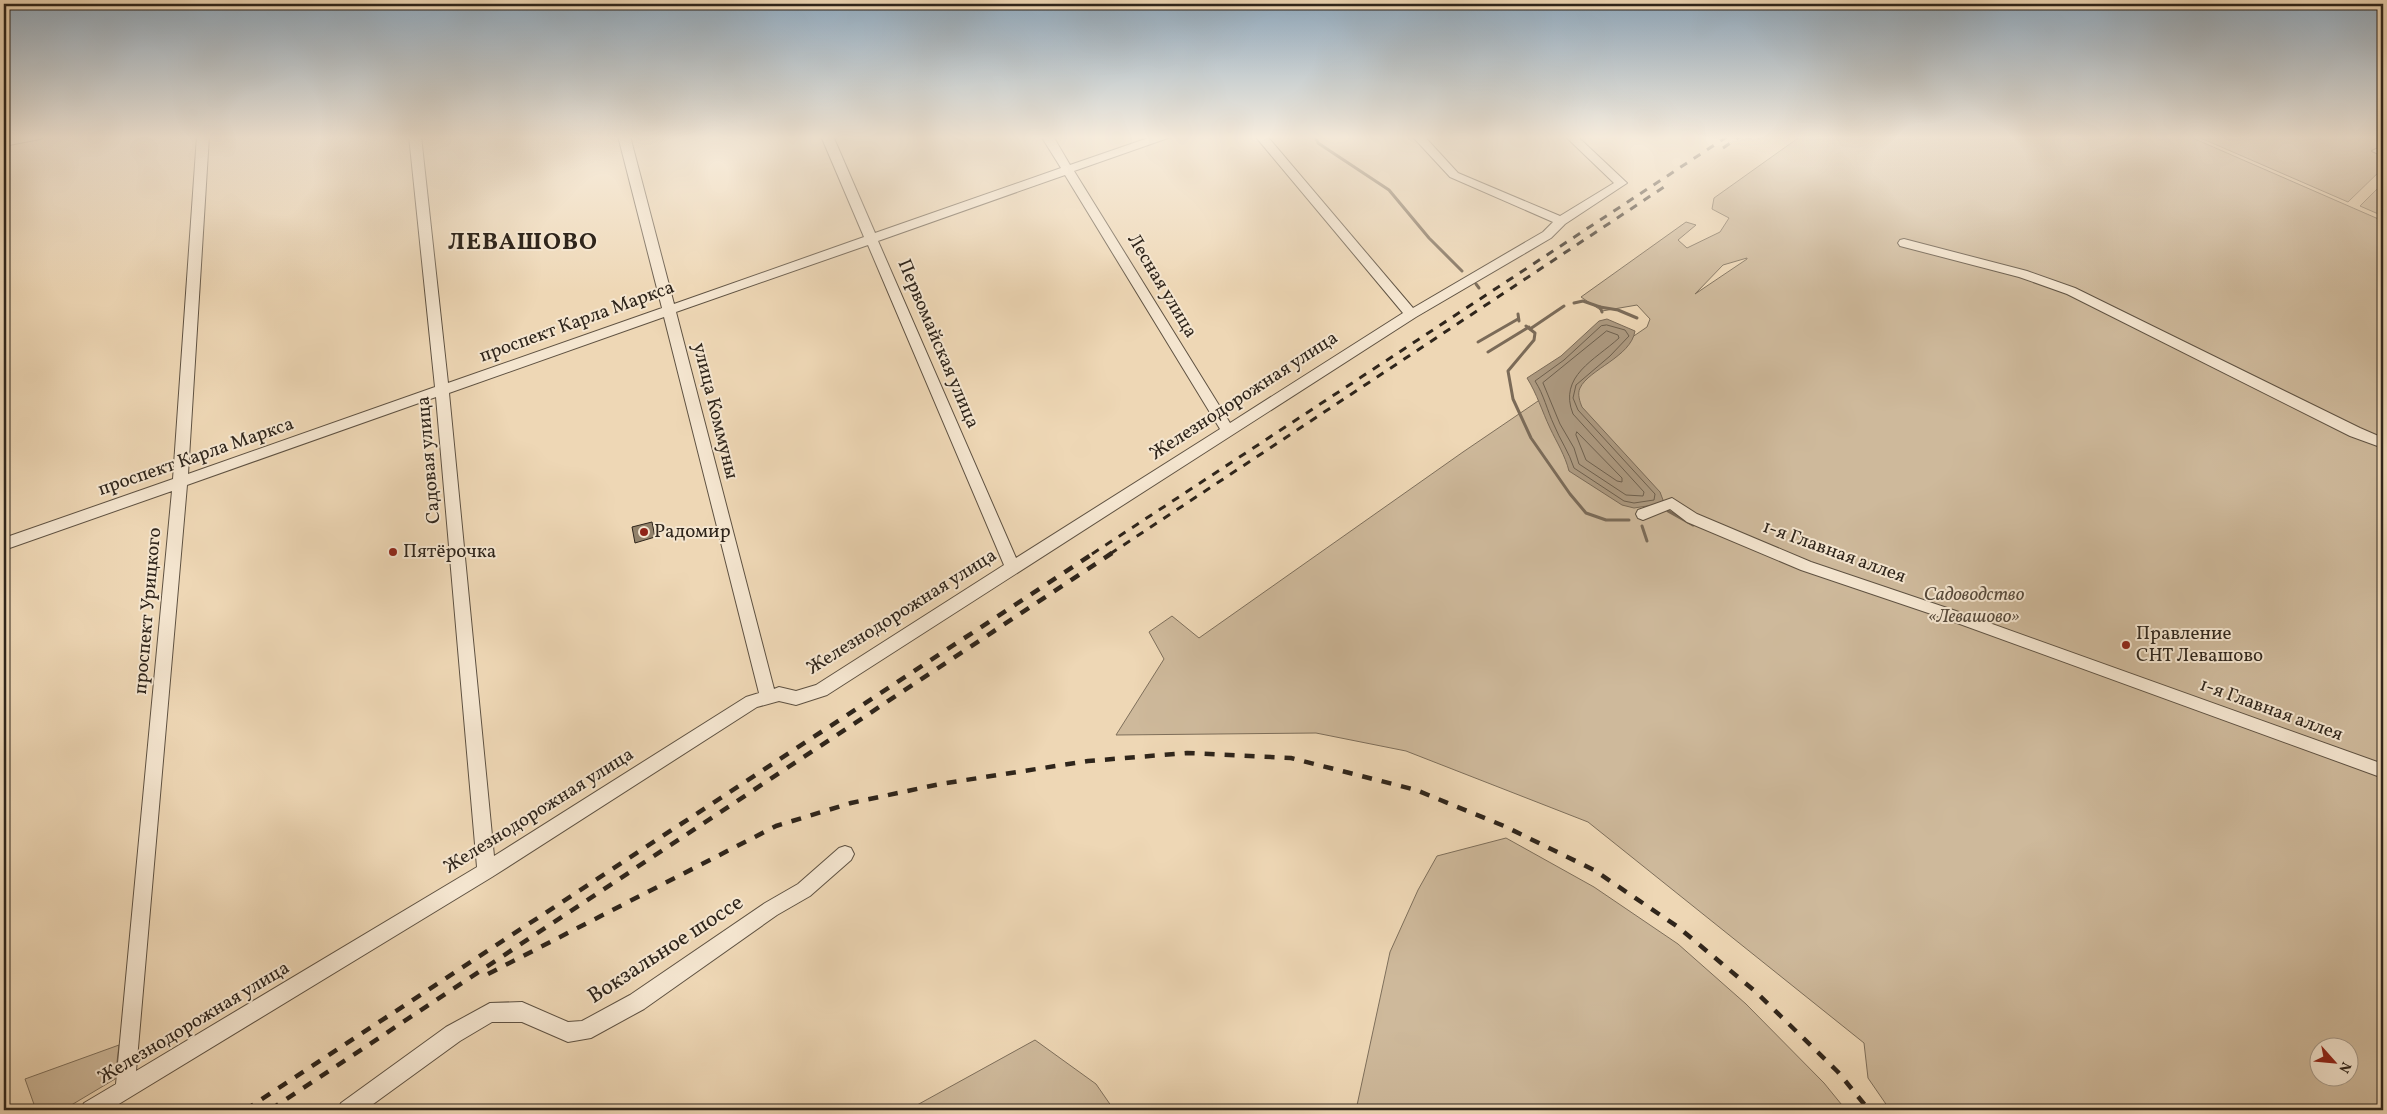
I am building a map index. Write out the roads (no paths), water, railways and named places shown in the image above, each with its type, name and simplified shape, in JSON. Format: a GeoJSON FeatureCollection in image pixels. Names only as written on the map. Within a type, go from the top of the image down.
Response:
{"type":"FeatureCollection","features":[{"type":"Feature","properties":{"kind":"street","name":"проспект Урицкого"},"geometry":{"type":"LineString","coordinates":[[124,1089],[180,482],[200,188]]}},
{"type":"Feature","properties":{"kind":"street","name":"Садовая улица"},"geometry":{"type":"LineString","coordinates":[[420,188],[442,390],[486,871]]}},
{"type":"Feature","properties":{"kind":"street","name":"улица Коммуны"},"geometry":{"type":"LineString","coordinates":[[638,188],[768,696]]}},
{"type":"Feature","properties":{"kind":"street","name":"Первомайская улица"},"geometry":{"type":"LineString","coordinates":[[850,188],[1013,568]]}},
{"type":"Feature","properties":{"kind":"street","name":"проспект Карла Маркса"},"geometry":{"type":"LineString","coordinates":[[4,544],[1017,188]]}},
{"type":"Feature","properties":{"kind":"street","name":"Лесная улица"},"geometry":{"type":"LineString","coordinates":[[1080,188],[1228,431]]}},
{"type":"Feature","properties":{"kind":"street"},"geometry":{"type":"LineString","coordinates":[[1305,188],[1411,314]]}},
{"type":"Feature","properties":{"kind":"street"},"geometry":{"type":"LineString","coordinates":[[1484,188],[1561,221]]}},
{"type":"Feature","properties":{"kind":"street","name":"Железнодорожная улица"},"geometry":{"type":"LineString","coordinates":[[91,1110],[486,871],[752,702],[779,694],[796,698],[820,690],[1411,314],[1547,235],[1561,221],[1615,188]]}},
{"type":"Feature","properties":{"kind":"street"},"geometry":{"type":"LineString","coordinates":[[1904,243],[2023,274],[2071,291],[2354,432],[2383,443]]}},
{"type":"Feature","properties":{"kind":"street","name":"1-я Главная аллея"},"geometry":{"type":"LineString","coordinates":[[1643,514],[1672,503],[1692,518],[1806,566],[1951,615],[2383,771]]}},
{"type":"Feature","properties":{"kind":"street","name":"Вокзальное шоссе"},"geometry":{"type":"LineString","coordinates":[[348,1110],[453,1034],[490,1013],[522,1012],[568,1032],[584,1031],[637,1002],[772,908],[804,890],[845,854]]}},
{"type":"Feature","properties":{"kind":"water"},"geometry":{"type":"Polygon","coordinates":[[[1607,319],[1635,331],[1632,340],[1626,348],[1585,381],[1580,388],[1579,395],[1582,407],[1660,492],[1663,500],[1660,504],[1634,508],[1622,505],[1569,471],[1563,454],[1527,378],[1561,356],[1599,321],[1607,319]]]}},
{"type":"Feature","properties":{"kind":"waterway"},"geometry":{"type":"LineString","coordinates":[[1386,188],[1429,238],[1462,271]]}},
{"type":"Feature","properties":{"kind":"waterway"},"geometry":{"type":"LineString","coordinates":[[1476,284],[1479,288]]}},
{"type":"Feature","properties":{"kind":"waterway"},"geometry":{"type":"LineString","coordinates":[[1574,303],[1583,301],[1600,307]]}},
{"type":"Feature","properties":{"kind":"waterway"},"geometry":{"type":"LineString","coordinates":[[1530,329],[1564,306]]}},
{"type":"Feature","properties":{"kind":"waterway"},"geometry":{"type":"LineString","coordinates":[[1600,307],[1618,310],[1637,318]]}},
{"type":"Feature","properties":{"kind":"waterway"},"geometry":{"type":"LineString","coordinates":[[1600,307],[1602,312]]}},
{"type":"Feature","properties":{"kind":"waterway"},"geometry":{"type":"LineString","coordinates":[[1518,314],[1519,321]]}},
{"type":"Feature","properties":{"kind":"waterway"},"geometry":{"type":"LineString","coordinates":[[1478,342],[1518,319]]}},
{"type":"Feature","properties":{"kind":"waterway"},"geometry":{"type":"LineString","coordinates":[[1488,352],[1528,328]]}},
{"type":"Feature","properties":{"kind":"waterway"},"geometry":{"type":"LineString","coordinates":[[1528,328],[1535,333],[1534,340],[1508,371],[1513,399],[1531,438],[1570,494],[1586,513],[1606,520],[1629,520]]}},
{"type":"Feature","properties":{"kind":"waterway"},"geometry":{"type":"LineString","coordinates":[[1668,511],[1693,525]]}},
{"type":"Feature","properties":{"kind":"waterway"},"geometry":{"type":"LineString","coordinates":[[1642,526],[1647,541]]}},
{"type":"Feature","properties":{"kind":"railway"},"geometry":{"type":"LineString","coordinates":[[1092,554],[1649,188]]}},
{"type":"Feature","properties":{"kind":"railway"},"geometry":{"type":"LineString","coordinates":[[1110,554],[1662,188]]}},
{"type":"Feature","properties":{"kind":"railway"},"geometry":{"type":"LineString","coordinates":[[245,1110],[1094,553]]}},
{"type":"Feature","properties":{"kind":"railway"},"geometry":{"type":"LineString","coordinates":[[270,1110],[1112,553]]}},
{"type":"Feature","properties":{"kind":"railway"},"geometry":{"type":"LineString","coordinates":[[488,974],[776,826],[851,803],[940,784],[1088,761],[1187,753],[1291,758],[1416,790],[1504,826],[1594,870],[1678,927],[1756,992],[1838,1072],[1869,1110]]}},
{"type":"Feature","properties":{"kind":"place","name":"Радомир"},"geometry":{"type":"Point","coordinates":[644,532]}},
{"type":"Feature","properties":{"kind":"place","name":"Пятёрочка"},"geometry":{"type":"Point","coordinates":[393,552]}},
{"type":"Feature","properties":{"kind":"place","name":"Правление СНТ Левашово"},"geometry":{"type":"Point","coordinates":[2126,645]}},
{"type":"Feature","properties":{"kind":"district","name":"ЛЕВАШОВО"},"geometry":{"type":"Point","coordinates":[523,243]}},
{"type":"Feature","properties":{"kind":"park label","name":"Садоводство «Левашово»"},"geometry":{"type":"Point","coordinates":[1974,606]}}]}
